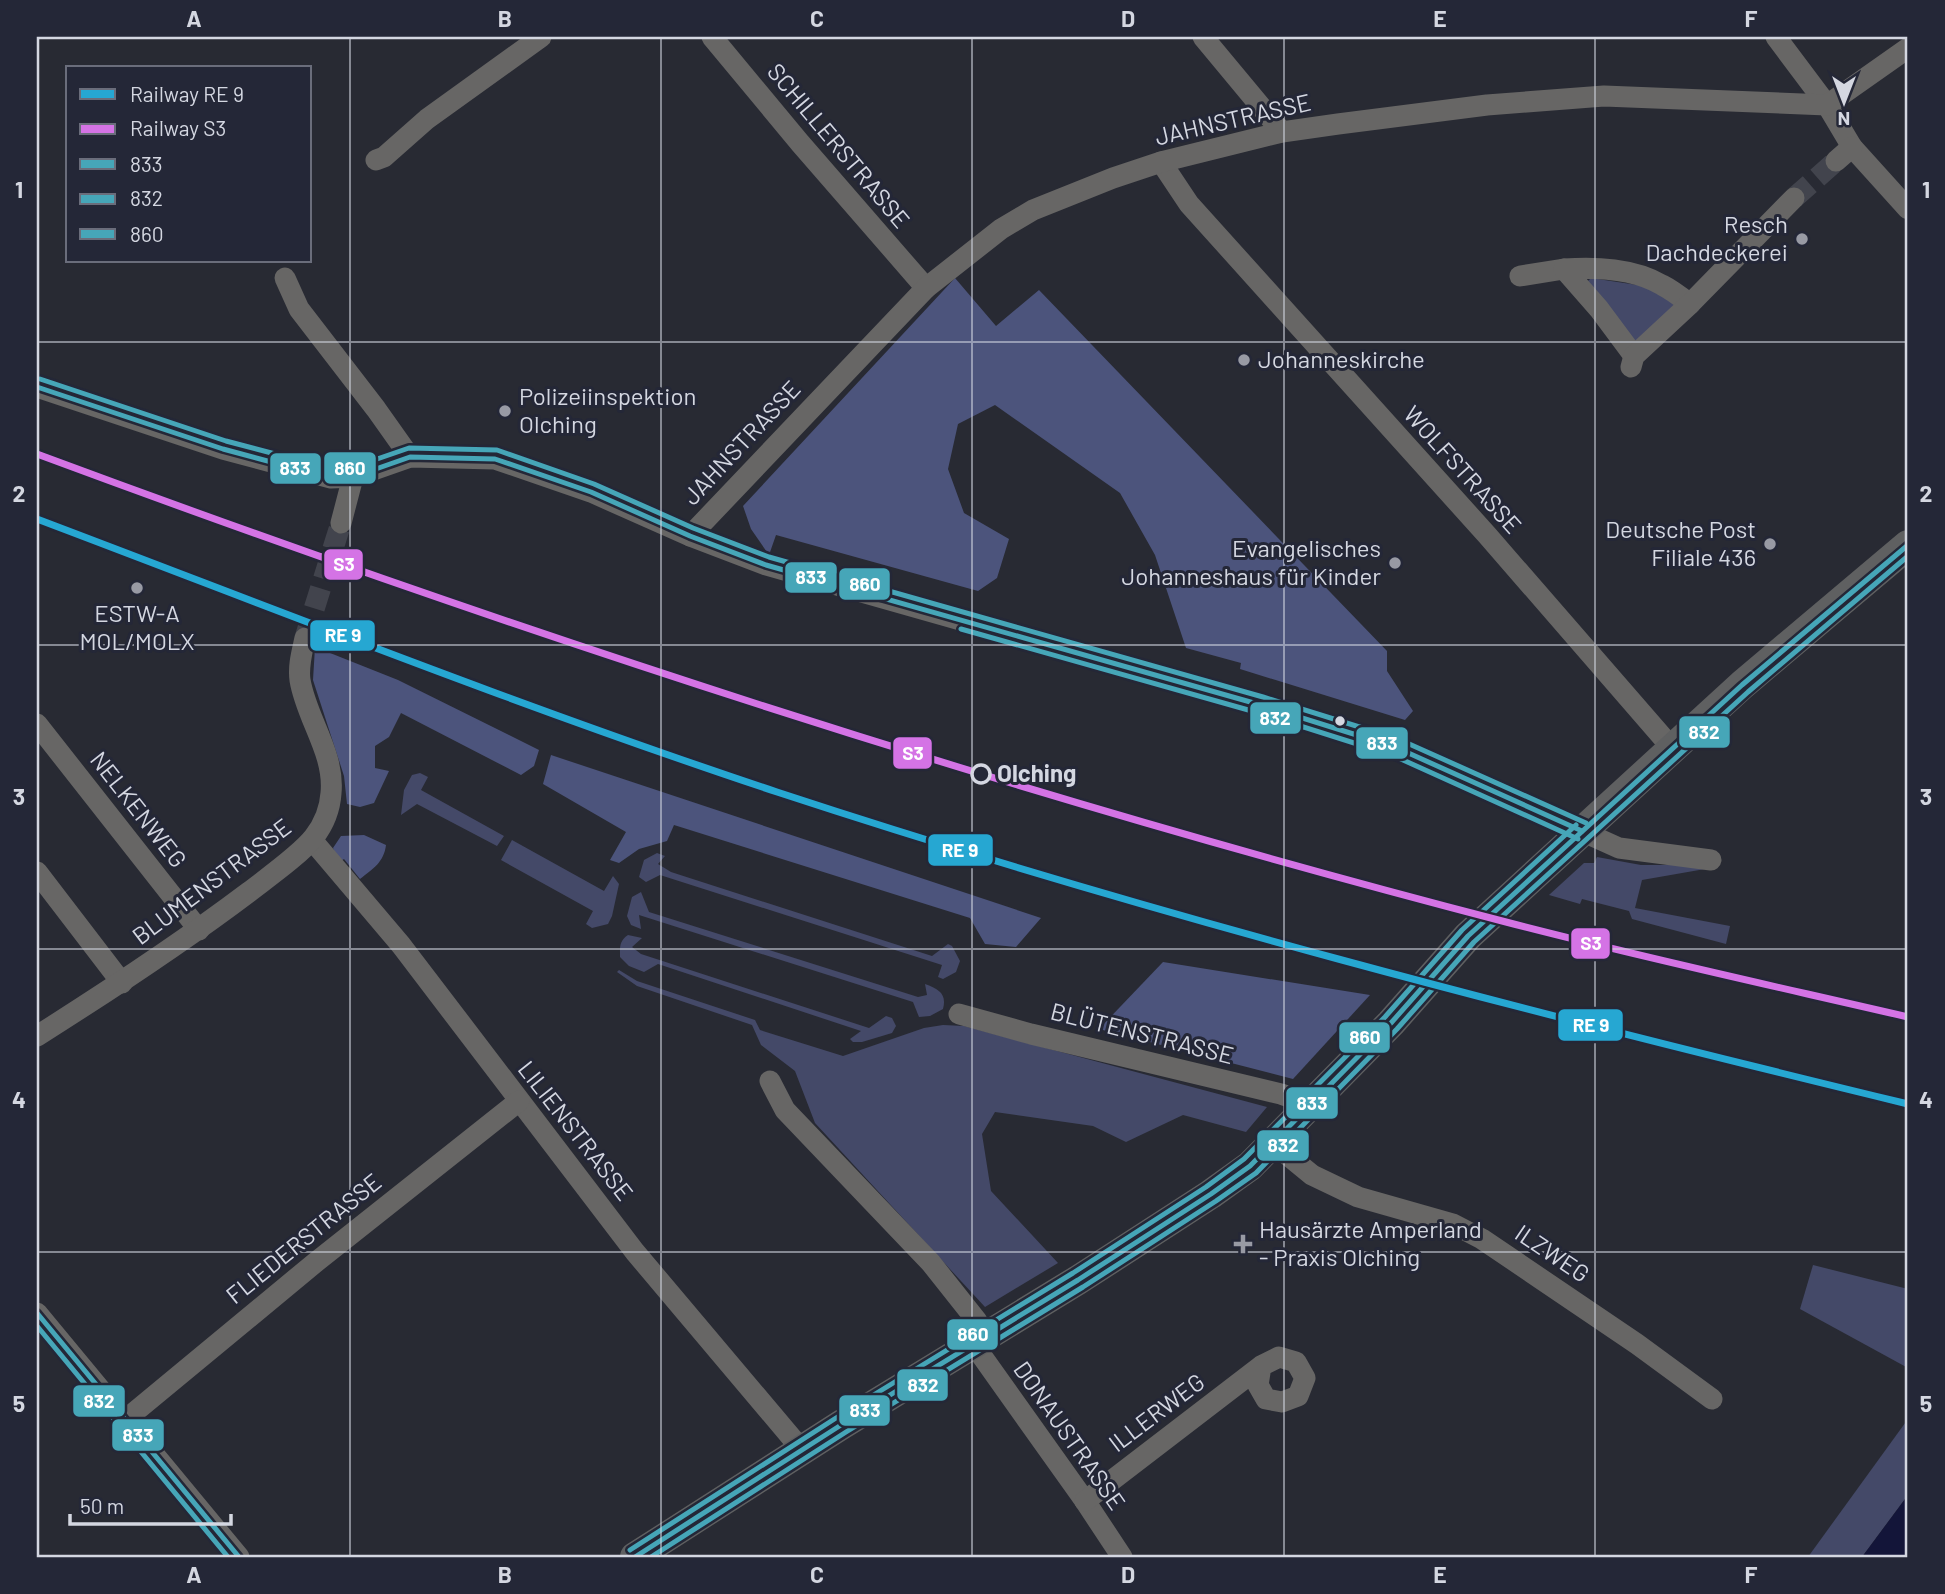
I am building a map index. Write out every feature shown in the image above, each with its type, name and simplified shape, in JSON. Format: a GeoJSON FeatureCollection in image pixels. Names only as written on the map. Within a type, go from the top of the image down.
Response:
{"type":"FeatureCollection","features":[{"type":"Feature","properties":{"kind":"street"},"geometry":{"type":"LineString","coordinates":[[376,160],[384,157],[427,119],[541,37]]}},
{"type":"Feature","properties":{"kind":"street","name":"SCHILLERSTRASSE"},"geometry":{"type":"LineString","coordinates":[[712,37],[800,144],[926,288]]}},
{"type":"Feature","properties":{"kind":"street"},"geometry":{"type":"LineString","coordinates":[[1203,37],[1282,132]]}},
{"type":"Feature","properties":{"kind":"street"},"geometry":{"type":"LineString","coordinates":[[1776,37],[1828,105],[1853,147],[1908,209]]}},
{"type":"Feature","properties":{"kind":"street"},"geometry":{"type":"LineString","coordinates":[[1828,105],[1908,48]]}},
{"type":"Feature","properties":{"kind":"street","name":"JAHNSTRASSE"},"geometry":{"type":"LineString","coordinates":[[690,536],[926,288],[1001,229],[1033,210],[1113,178],[1161,162],[1282,132],[1487,105],[1604,96],[1828,105]]}},
{"type":"Feature","properties":{"kind":"street"},"geometry":{"type":"LineString","coordinates":[[1836,161],[1853,147]]}},
{"type":"Feature","properties":{"kind":"street","name":"WOLFSTRASSE"},"geometry":{"type":"LineString","coordinates":[[1161,162],[1189,204],[1486,535],[1672,748]]}},
{"type":"Feature","properties":{"kind":"street"},"geometry":{"type":"LineString","coordinates":[[1564,269],[1599,309],[1632,362],[1794,198]]}},
{"type":"Feature","properties":{"kind":"street"},"geometry":{"type":"LineString","coordinates":[[1520,276],[1596,267],[1628,273],[1661,284],[1690,304]]}},
{"type":"Feature","properties":{"kind":"street"},"geometry":{"type":"LineString","coordinates":[[285,278],[299,309],[410,457]]}},
{"type":"Feature","properties":{"kind":"street"},"geometry":{"type":"LineString","coordinates":[[37,387],[223,449],[331,478],[353,477],[410,457],[495,459],[591,492],[690,536],[766,565],[1262,705],[1395,747],[1619,848],[1711,860]]}},
{"type":"Feature","properties":{"kind":"street"},"geometry":{"type":"LineString","coordinates":[[341,523],[353,477]]}},
{"type":"Feature","properties":{"kind":"street"},"geometry":{"type":"LineString","coordinates":[[635,1557],[802,1450],[975,1333],[1211,1194],[1250,1166],[1391,1023],[1468,936],[1742,685],[1908,545]]}},
{"type":"Feature","properties":{"kind":"street","name":"BLUMENSTRASSE"},"geometry":{"type":"LineString","coordinates":[[37,1036],[122,983],[199,930],[312,840],[328,812],[331,784],[326,756],[300,682],[299,665],[304,638]]}},
{"type":"Feature","properties":{"kind":"street","name":"NELKENWEG"},"geometry":{"type":"LineString","coordinates":[[37,724],[199,930]]}},
{"type":"Feature","properties":{"kind":"street","name":"LILIENSTRASSE"},"geometry":{"type":"LineString","coordinates":[[312,840],[401,945],[635,1252],[802,1450]]}},
{"type":"Feature","properties":{"kind":"street"},"geometry":{"type":"LineString","coordinates":[[37,872],[122,983]]}},
{"type":"Feature","properties":{"kind":"street","name":"BLÜTENSTRASSE"},"geometry":{"type":"LineString","coordinates":[[959,1014],[1281,1094],[1312,1105]]}},
{"type":"Feature","properties":{"kind":"street"},"geometry":{"type":"LineString","coordinates":[[770,1082],[785,1110],[930,1263],[975,1333]]}},
{"type":"Feature","properties":{"kind":"street","name":"FLIEDERSTRASSE"},"geometry":{"type":"LineString","coordinates":[[125,1420],[305,1271],[519,1101]]}},
{"type":"Feature","properties":{"kind":"street","name":"ILZWEG"},"geometry":{"type":"LineString","coordinates":[[1274,1144],[1312,1175],[1358,1197],[1453,1224],[1482,1238],[1712,1399]]}},
{"type":"Feature","properties":{"kind":"street"},"geometry":{"type":"LineString","coordinates":[[37,1313],[239,1557]]}},
{"type":"Feature","properties":{"kind":"street","name":"DONAUSTRASSE"},"geometry":{"type":"LineString","coordinates":[[975,1333],[1122,1557]]}},
{"type":"Feature","properties":{"kind":"street","name":"ILLERWEG"},"geometry":{"type":"LineString","coordinates":[[1085,1501],[1261,1366]]}},
{"type":"Feature","properties":{"kind":"shaded area"},"geometry":{"type":"Polygon","coordinates":[[[955,278],[996,326],[1039,290],[1387,651],[1387,671],[1413,711],[1405,720],[1240,669],[1241,663],[1186,648],[1155,555],[1120,493],[995,405],[958,424],[948,469],[964,513],[1009,539],[997,578],[978,591],[776,535],[769,555],[751,529],[743,506],[955,278]]]}},
{"type":"Feature","properties":{"kind":"shaded area"},"geometry":{"type":"Polygon","coordinates":[[[1591,278],[1644,286],[1677,303],[1633,345],[1587,282],[1591,278]]]}},
{"type":"Feature","properties":{"kind":"shaded area"},"geometry":{"type":"Polygon","coordinates":[[[315,647],[398,680],[539,750],[534,766],[521,775],[401,713],[389,737],[375,746],[375,768],[389,771],[374,803],[360,807],[347,804],[344,776],[313,680],[315,647]]]}},
{"type":"Feature","properties":{"kind":"shaded area"},"geometry":{"type":"Polygon","coordinates":[[[551,755],[1041,918],[1016,947],[985,944],[970,918],[674,825],[667,841],[639,849],[619,863],[610,860],[626,832],[543,784],[551,755]]]}},
{"type":"Feature","properties":{"kind":"shaded area"},"geometry":{"type":"Polygon","coordinates":[[[420,773],[428,777],[421,790],[504,836],[497,846],[417,804],[401,815],[404,790],[412,775],[420,773]]]}},
{"type":"Feature","properties":{"kind":"shaded area"},"geometry":{"type":"Polygon","coordinates":[[[364,835],[386,845],[380,861],[360,879],[344,859],[339,862],[333,848],[341,836],[364,835]]]}},
{"type":"Feature","properties":{"kind":"shaded area"},"geometry":{"type":"Polygon","coordinates":[[[512,840],[604,891],[613,876],[619,884],[608,924],[592,928],[586,924],[593,911],[501,860],[512,840]]]}},
{"type":"Feature","properties":{"kind":"shaded area"},"geometry":{"type":"Polygon","coordinates":[[[657,853],[665,856],[658,864],[671,872],[932,956],[948,944],[952,946],[960,961],[956,972],[943,979],[938,977],[942,965],[660,875],[646,882],[639,877],[644,860],[657,853]]]}},
{"type":"Feature","properties":{"kind":"shaded area"},"geometry":{"type":"Polygon","coordinates":[[[1597,857],[1641,865],[1681,865],[1705,869],[1642,880],[1635,908],[1730,926],[1726,944],[1632,919],[1629,911],[1582,899],[1580,904],[1549,895],[1584,863],[1594,863],[1597,857]]]}},
{"type":"Feature","properties":{"kind":"shaded area"},"geometry":{"type":"Polygon","coordinates":[[[641,892],[649,912],[918,997],[927,995],[925,984],[938,990],[943,996],[943,1009],[930,1016],[919,1017],[913,1002],[639,915],[641,929],[631,925],[627,916],[632,897],[641,892]]]}},
{"type":"Feature","properties":{"kind":"shaded area"},"geometry":{"type":"Polygon","coordinates":[[[628,935],[642,938],[632,947],[641,954],[869,1028],[886,1016],[892,1018],[896,1026],[892,1033],[853,1042],[850,1039],[861,1031],[658,964],[644,972],[629,966],[620,957],[620,947],[628,935]]]}},
{"type":"Feature","properties":{"kind":"shaded area"},"geometry":{"type":"Polygon","coordinates":[[[1163,962],[1370,995],[1293,1079],[1099,1029],[1163,962]]]}},
{"type":"Feature","properties":{"kind":"shaded area"},"geometry":{"type":"Polygon","coordinates":[[[619,970],[637,981],[755,1020],[760,1030],[843,1056],[924,1028],[964,1026],[1267,1107],[1246,1132],[1183,1115],[1126,1142],[1093,1126],[995,1112],[982,1134],[991,1191],[1058,1263],[985,1307],[815,1123],[795,1071],[761,1045],[752,1025],[637,986],[617,972],[619,970]]]}},
{"type":"Feature","properties":{"kind":"shaded area"},"geometry":{"type":"Polygon","coordinates":[[[1813,1265],[1908,1289],[1908,1368],[1800,1309],[1813,1265]]]}},
{"type":"Feature","properties":{"kind":"shaded area"},"geometry":{"type":"Polygon","coordinates":[[[1908,1419],[1908,1495],[1862,1557],[1808,1557],[1908,1419]]]}},
{"type":"Feature","properties":{"kind":"shaded area"},"geometry":{"type":"Polygon","coordinates":[[[1908,1495],[1908,1557],[1862,1557],[1908,1495]]]}},
{"type":"Feature","properties":{"kind":"tunnel"},"geometry":{"type":"LineString","coordinates":[[1794,198],[1836,161]]}},
{"type":"Feature","properties":{"kind":"tunnel"},"geometry":{"type":"LineString","coordinates":[[305,638],[341,523]]}},
{"type":"Feature","properties":{"kind":"transit line","name":"860"},"geometry":{"type":"LineString","coordinates":[[40,379],[226,441],[332,469],[351,468],[409,448],[497,450],[594,484],[693,528],[769,557],[1263,697],[1398,739],[1586,823]]}},
{"type":"Feature","properties":{"kind":"transit line","name":"833"},"geometry":{"type":"LineString","coordinates":[[37,387],[223,449],[331,478],[353,477],[410,457],[495,459],[591,492],[690,536],[766,565],[1261,705],[1395,747],[1582,831]]}},
{"type":"Feature","properties":{"kind":"transit line"},"geometry":{"type":"LineString","coordinates":[[37,519],[590,727],[917,837],[1339,959],[1623,1034],[1908,1104]]}},
{"type":"Feature","properties":{"kind":"transit line","name":"833"},"geometry":{"type":"LineString","coordinates":[[635,1557],[841,1425],[1078,1280],[1250,1166],[1391,1023],[1468,936],[1742,685],[1908,545]]}},
{"type":"Feature","properties":{"kind":"transit line","name":"832"},"geometry":{"type":"LineString","coordinates":[[651,1557],[846,1432],[1083,1287],[1256,1173],[1397,1029],[1474,942],[1748,692],[1908,556]]}},
{"type":"Feature","properties":{"kind":"transit line","name":"832"},"geometry":{"type":"LineString","coordinates":[[961,629],[1259,713],[1392,755],[1578,839]]}},
{"type":"Feature","properties":{"kind":"transit line","name":"860"},"geometry":{"type":"LineString","coordinates":[[630,1550],[836,1418],[1073,1273],[1206,1187],[1244,1159],[1385,1017],[1462,930],[1576,825]]}},
{"type":"Feature","properties":{"kind":"transit line","name":"833"},"geometry":{"type":"LineString","coordinates":[[37,1313],[239,1557]]}},
{"type":"Feature","properties":{"kind":"transit line","name":"832"},"geometry":{"type":"LineString","coordinates":[[37,1326],[228,1557]]}},
{"type":"Feature","properties":{"kind":"rail line","name":"S3"},"geometry":{"type":"LineString","coordinates":[[37,454],[582,647],[765,707],[1134,820],[1506,922],[1908,1017]]}},
{"type":"Feature","properties":{"kind":"place","name":"Resch Dachdeckerei"},"geometry":{"type":"Point","coordinates":[1802,239]}},
{"type":"Feature","properties":{"kind":"place","name":"Johanneskirche"},"geometry":{"type":"Point","coordinates":[1244,360]}},
{"type":"Feature","properties":{"kind":"place","name":"Polizeiinspektion Olching"},"geometry":{"type":"Point","coordinates":[505,411]}},
{"type":"Feature","properties":{"kind":"place","name":"Deutsche Post Filiale 436"},"geometry":{"type":"Point","coordinates":[1770,544]}},
{"type":"Feature","properties":{"kind":"place","name":"Evangelisches Johanneshaus für Kinder"},"geometry":{"type":"Point","coordinates":[1395,563]}},
{"type":"Feature","properties":{"kind":"place","name":"ESTW-A MOL/MOLX"},"geometry":{"type":"Point","coordinates":[137,588]}},
{"type":"Feature","properties":{"kind":"place","name":"Olching"},"geometry":{"type":"Point","coordinates":[981,774]}},
{"type":"Feature","properties":{"kind":"place","name":"Hausärzte Amperland - Praxis Olching"},"geometry":{"type":"Point","coordinates":[1243,1244]}}]}
